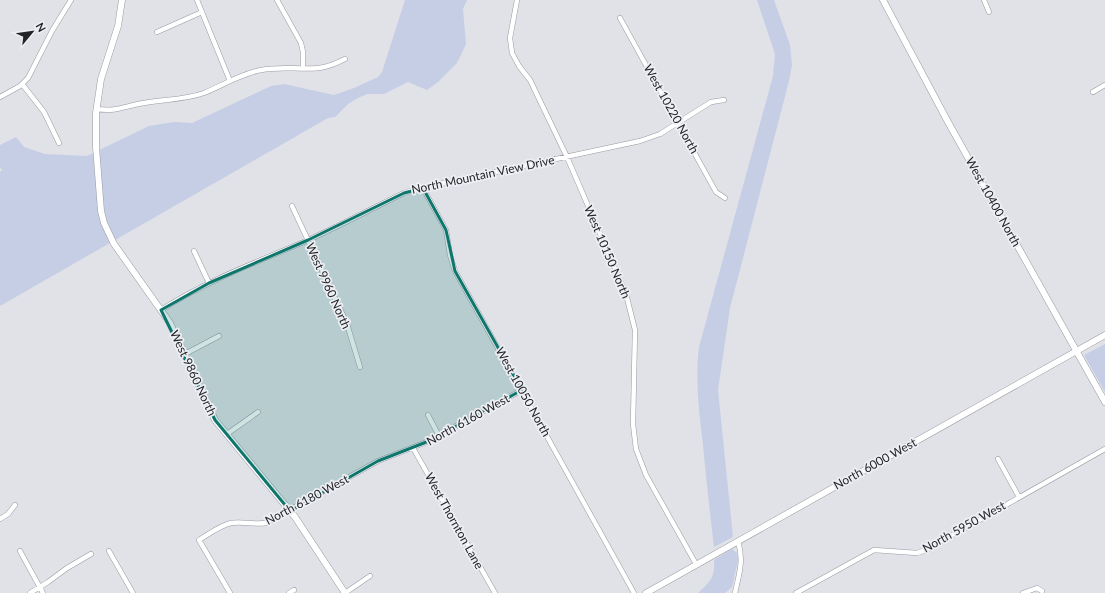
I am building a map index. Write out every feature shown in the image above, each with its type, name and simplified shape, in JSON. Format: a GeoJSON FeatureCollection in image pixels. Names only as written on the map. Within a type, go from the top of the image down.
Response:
{"type":"FeatureCollection","features":[{"type":"Feature","properties":{"kind":"street"},"geometry":{"type":"LineString","coordinates":[[0,97],[22,84],[28,78],[71,0]]}},
{"type":"Feature","properties":{"kind":"street","name":"West 9860 North"},"geometry":{"type":"LineString","coordinates":[[122,0],[118,26],[104,70],[96,109],[95,136],[101,211],[106,230],[118,250],[170,323],[215,420],[290,511],[308,535],[345,593]]}},
{"type":"Feature","properties":{"kind":"street"},"geometry":{"type":"LineString","coordinates":[[197,0],[230,81]]}},
{"type":"Feature","properties":{"kind":"street"},"geometry":{"type":"LineString","coordinates":[[278,0],[301,43],[303,52],[303,68]]}},
{"type":"Feature","properties":{"kind":"street","name":"West 10150 North"},"geometry":{"type":"LineString","coordinates":[[517,0],[510,38],[512,53],[519,66],[530,80],[566,157],[626,294],[635,330],[633,424],[636,449],[646,475],[696,564]]}},
{"type":"Feature","properties":{"kind":"street","name":"West 10400 North"},"geometry":{"type":"LineString","coordinates":[[883,0],[948,122],[1105,402]]}},
{"type":"Feature","properties":{"kind":"street"},"geometry":{"type":"LineString","coordinates":[[984,0],[989,12]]}},
{"type":"Feature","properties":{"kind":"street"},"geometry":{"type":"LineString","coordinates":[[157,32],[202,12]]}},
{"type":"Feature","properties":{"kind":"street","name":"West 10220 North"},"geometry":{"type":"LineString","coordinates":[[620,18],[716,192],[725,198]]}},
{"type":"Feature","properties":{"kind":"street"},"geometry":{"type":"LineString","coordinates":[[96,109],[113,111],[142,103],[188,98],[206,92],[245,74],[261,70],[276,68],[323,68],[345,59]]}},
{"type":"Feature","properties":{"kind":"street"},"geometry":{"type":"LineString","coordinates":[[22,84],[44,112],[59,143]]}},
{"type":"Feature","properties":{"kind":"street"},"geometry":{"type":"LineString","coordinates":[[1093,92],[1105,85]]}},
{"type":"Feature","properties":{"kind":"street","name":"North Mountain View Drive"},"geometry":{"type":"LineString","coordinates":[[161,310],[178,299],[209,283],[308,240],[404,193],[640,141],[660,134],[711,102],[724,100]]}},
{"type":"Feature","properties":{"kind":"street","name":"West 10050 North"},"geometry":{"type":"LineString","coordinates":[[422,188],[446,230],[450,255],[455,271],[634,593]]}},
{"type":"Feature","properties":{"kind":"street","name":"West 9960 North"},"geometry":{"type":"LineString","coordinates":[[292,206],[347,324],[360,367]]}},
{"type":"Feature","properties":{"kind":"street"},"geometry":{"type":"LineString","coordinates":[[194,251],[209,283]]}},
{"type":"Feature","properties":{"kind":"street","name":"North 6000 West"},"geometry":{"type":"LineString","coordinates":[[646,593],[1105,335]]}},
{"type":"Feature","properties":{"kind":"street"},"geometry":{"type":"LineString","coordinates":[[184,354],[219,336]]}},
{"type":"Feature","properties":{"kind":"street","name":"North 6160 West"},"geometry":{"type":"LineString","coordinates":[[413,448],[439,436],[522,390]]}},
{"type":"Feature","properties":{"kind":"street"},"geometry":{"type":"LineString","coordinates":[[227,434],[258,412]]}},
{"type":"Feature","properties":{"kind":"street"},"geometry":{"type":"LineString","coordinates":[[428,415],[439,436]]}},
{"type":"Feature","properties":{"kind":"street","name":"North 6180 West"},"geometry":{"type":"LineString","coordinates":[[230,593],[199,540],[223,526],[232,523],[257,525],[266,523],[378,461],[413,448]]}},
{"type":"Feature","properties":{"kind":"street","name":"West Thornton Lane"},"geometry":{"type":"LineString","coordinates":[[413,448],[495,593]]}},
{"type":"Feature","properties":{"kind":"street","name":"North 5950 West"},"geometry":{"type":"LineString","coordinates":[[796,593],[874,550],[917,553],[926,550],[1105,449]]}},
{"type":"Feature","properties":{"kind":"street"},"geometry":{"type":"LineString","coordinates":[[998,459],[1019,497]]}},
{"type":"Feature","properties":{"kind":"street"},"geometry":{"type":"LineString","coordinates":[[0,519],[8,514],[15,505]]}},
{"type":"Feature","properties":{"kind":"street"},"geometry":{"type":"LineString","coordinates":[[735,593],[742,563],[741,550],[738,541]]}},
{"type":"Feature","properties":{"kind":"street"},"geometry":{"type":"LineString","coordinates":[[20,551],[43,593]]}},
{"type":"Feature","properties":{"kind":"street"},"geometry":{"type":"LineString","coordinates":[[109,551],[133,593]]}},
{"type":"Feature","properties":{"kind":"street"},"geometry":{"type":"LineString","coordinates":[[30,593],[91,554]]}},
{"type":"Feature","properties":{"kind":"street"},"geometry":{"type":"LineString","coordinates":[[345,593],[370,576]]}},
{"type":"Feature","properties":{"kind":"street"},"geometry":{"type":"LineString","coordinates":[[1023,593],[1037,588],[1042,591]]}},
{"type":"Feature","properties":{"kind":"street"},"geometry":{"type":"LineString","coordinates":[[289,593],[294,590]]}},
{"type":"Feature","properties":{"kind":"highlighted area"},"geometry":{"type":"Polygon","coordinates":[[[423,188],[446,230],[455,271],[522,390],[429,441],[378,461],[290,511],[215,420],[161,310],[209,283],[308,240],[404,193],[423,188]]]}},
{"type":"Feature","properties":{"kind":"shaded area"},"geometry":{"type":"Polygon","coordinates":[[[405,0],[467,0],[463,9],[466,44],[457,63],[438,82],[427,90],[408,82],[384,94],[367,94],[358,98],[348,104],[335,117],[328,118],[0,306],[0,172],[2,170],[0,167],[0,145],[16,137],[24,147],[45,154],[87,156],[149,126],[174,122],[192,123],[271,86],[284,84],[334,95],[354,88],[378,77],[382,72],[405,0]]]}},
{"type":"Feature","properties":{"kind":"shaded area"},"geometry":{"type":"Polygon","coordinates":[[[757,0],[774,0],[790,45],[792,65],[730,308],[718,390],[733,537],[714,547],[699,409],[697,384],[698,359],[699,347],[773,76],[775,54],[757,0]]]}},
{"type":"Feature","properties":{"kind":"shaded area"},"geometry":{"type":"Polygon","coordinates":[[[1105,344],[1105,392],[1084,355],[1105,344]]]}},
{"type":"Feature","properties":{"kind":"shaded area"},"geometry":{"type":"Polygon","coordinates":[[[732,549],[737,553],[738,560],[732,587],[725,593],[698,593],[709,582],[713,575],[714,560],[732,549]]]}}]}
